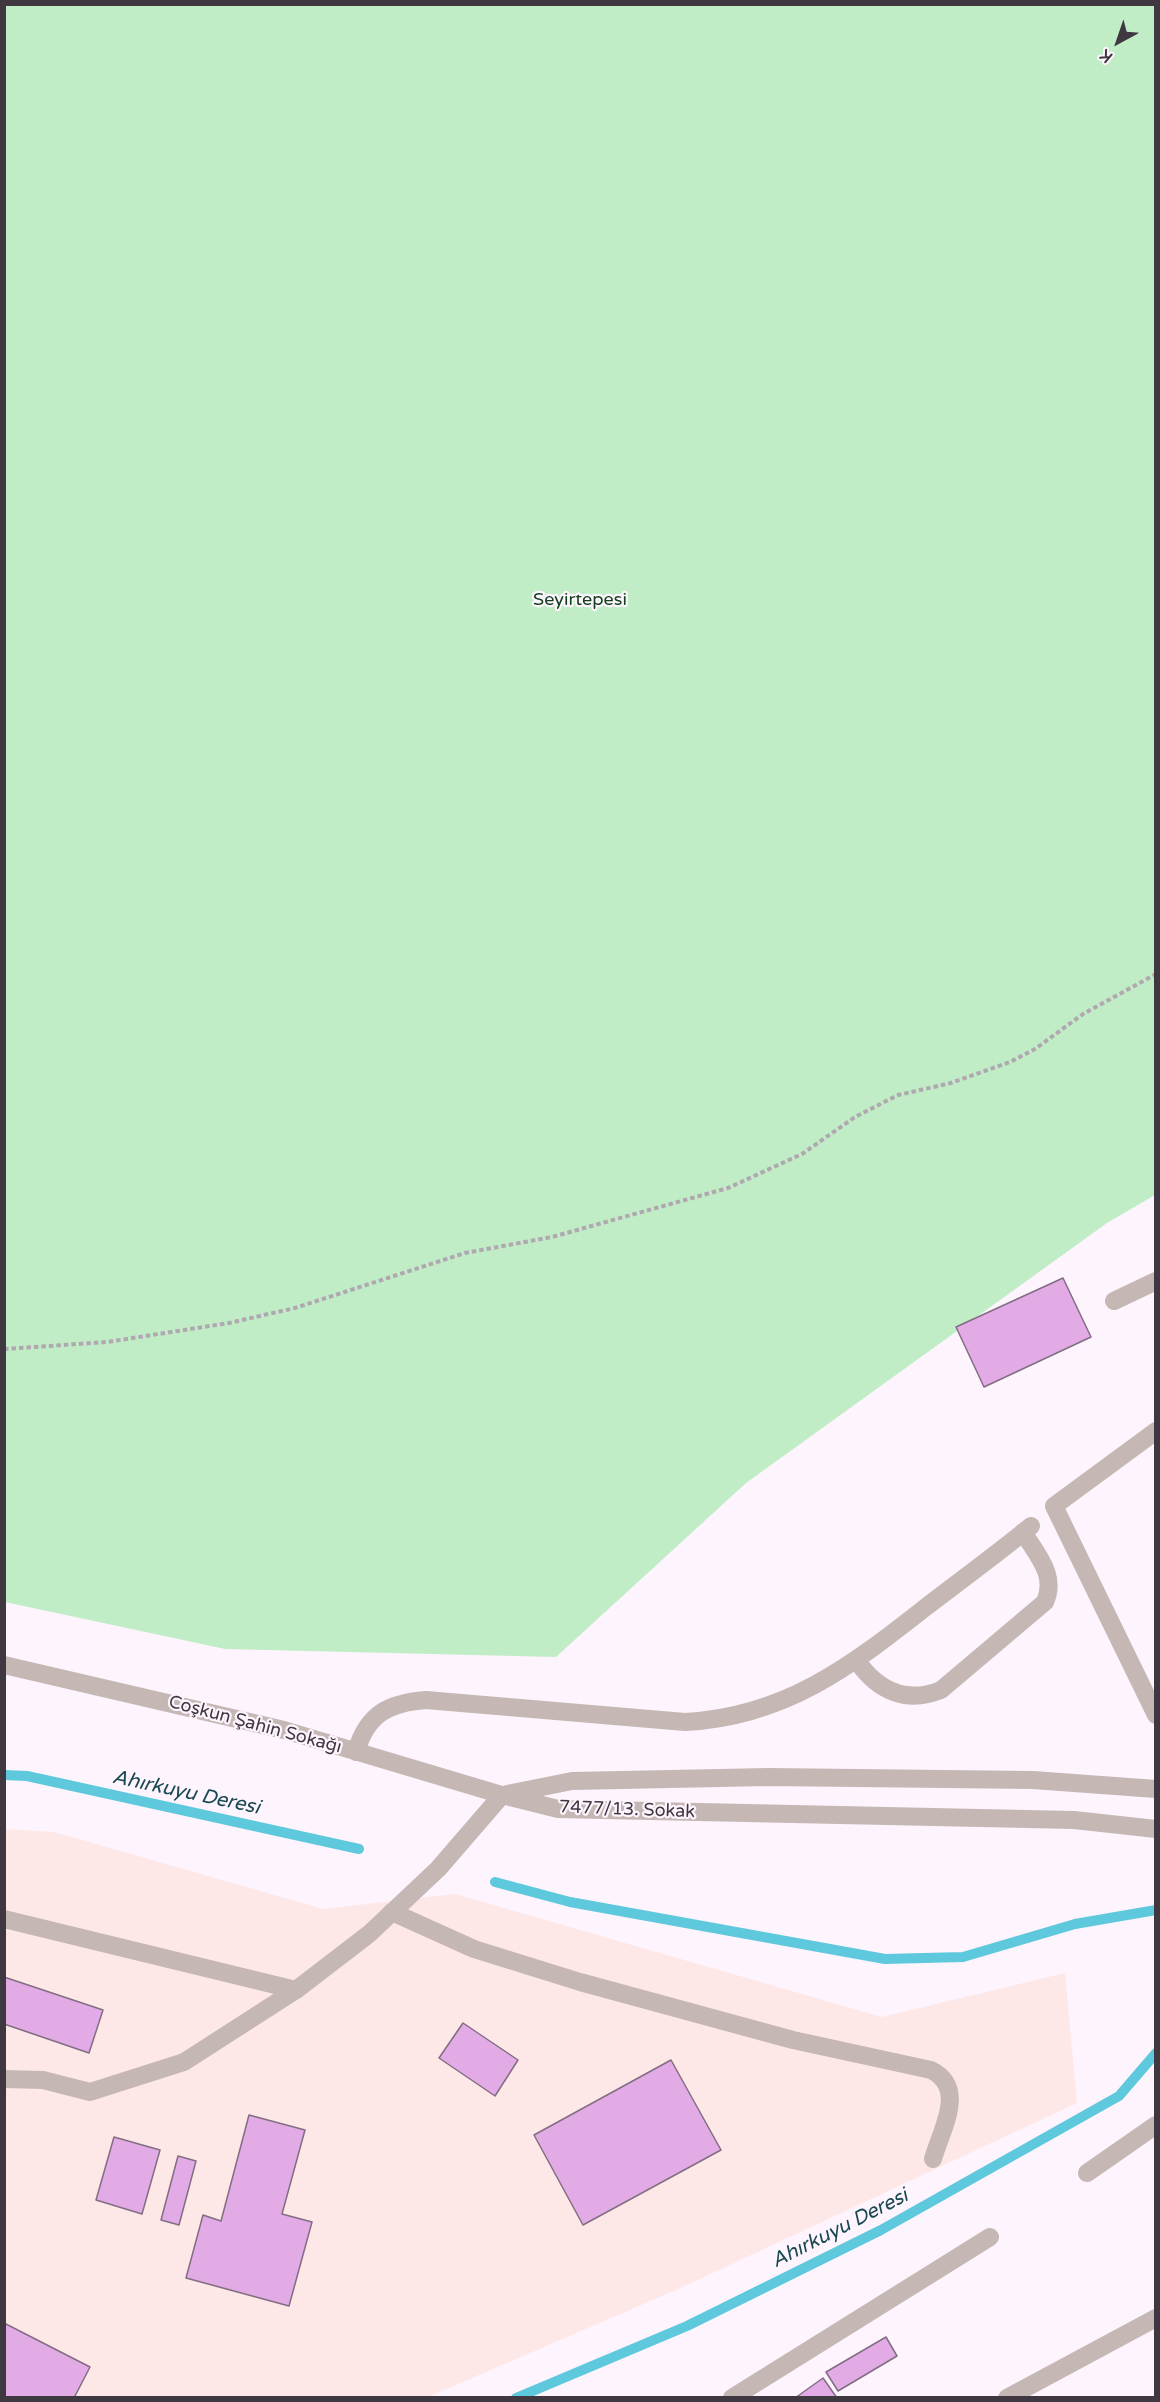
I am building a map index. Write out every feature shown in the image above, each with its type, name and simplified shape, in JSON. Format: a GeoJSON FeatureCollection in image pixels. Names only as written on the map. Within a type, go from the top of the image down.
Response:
{"type":"FeatureCollection","features":[{"type":"Feature","properties":{"kind":"street"},"geometry":{"type":"LineString","coordinates":[[1114,1301],[1155,1281]]}},
{"type":"Feature","properties":{"kind":"street"},"geometry":{"type":"LineString","coordinates":[[1155,1431],[1054,1506],[1155,1715]]}},
{"type":"Feature","properties":{"kind":"street"},"geometry":{"type":"LineString","coordinates":[[356,1752],[361,1734],[370,1720],[395,1705],[411,1701],[426,1700],[661,1722],[709,1721],[772,1706],[821,1683],[857,1661],[1027,1529],[1049,1574],[1050,1586],[1045,1602],[941,1690],[927,1695],[900,1695],[876,1683],[857,1661]]}},
{"type":"Feature","properties":{"kind":"street","name":"Coşkun Şahin Sokağı"},"geometry":{"type":"LineString","coordinates":[[4,1665],[284,1730],[502,1795]]}},
{"type":"Feature","properties":{"kind":"street","name":"7477/13. Sokak"},"geometry":{"type":"LineString","coordinates":[[502,1795],[572,1781],[768,1777],[1033,1780],[1155,1790]]}},
{"type":"Feature","properties":{"kind":"street"},"geometry":{"type":"LineString","coordinates":[[4,2079],[43,2080],[90,2092],[184,2061],[296,1990],[369,1934],[438,1869],[502,1795]]}},
{"type":"Feature","properties":{"kind":"street","name":"7477/13. Sokak"},"geometry":{"type":"LineString","coordinates":[[502,1795],[558,1809],[1074,1820],[1155,1829]]}},
{"type":"Feature","properties":{"kind":"street"},"geometry":{"type":"LineString","coordinates":[[392,1912],[474,1949],[580,1982],[793,2040],[931,2070],[947,2083],[952,2096],[933,2158]]}},
{"type":"Feature","properties":{"kind":"street"},"geometry":{"type":"LineString","coordinates":[[4,1919],[296,1990]]}},
{"type":"Feature","properties":{"kind":"street"},"geometry":{"type":"LineString","coordinates":[[1087,2173],[1155,2125]]}},
{"type":"Feature","properties":{"kind":"street"},"geometry":{"type":"LineString","coordinates":[[732,2397],[990,2237]]}},
{"type":"Feature","properties":{"kind":"street"},"geometry":{"type":"LineString","coordinates":[[1007,2397],[1155,2318]]}},
{"type":"Feature","properties":{"kind":"path"},"geometry":{"type":"LineString","coordinates":[[4,1349],[107,1342],[229,1323],[295,1308],[465,1253],[552,1238],[728,1188],[802,1154],[855,1117],[898,1095],[961,1080],[1010,1062],[1035,1049],[1083,1014],[1155,974]]}},
{"type":"Feature","properties":{"kind":"shaded area"},"geometry":{"type":"Polygon","coordinates":[[[4,1829],[54,1832],[323,1909],[455,1894],[882,2017],[1065,1973],[1077,2103],[676,2290],[428,2397],[5,2397],[4,1829]]]}},
{"type":"Feature","properties":{"kind":"green space","name":"Seyirtepesi"},"geometry":{"type":"Polygon","coordinates":[[[5,5],[1155,5],[1155,1195],[1107,1223],[746,1483],[556,1657],[225,1649],[5,1602],[5,5]]]}},
{"type":"Feature","properties":{"kind":"building"},"geometry":{"type":"Polygon","coordinates":[[[1063,1278],[1091,1337],[984,1387],[956,1327],[1063,1278]]]}},
{"type":"Feature","properties":{"kind":"building"},"geometry":{"type":"Polygon","coordinates":[[[4,1977],[103,2010],[89,2053],[4,2024],[4,1977]]]}},
{"type":"Feature","properties":{"kind":"building"},"geometry":{"type":"Polygon","coordinates":[[[463,2023],[518,2060],[495,2096],[439,2058],[463,2023]]]}},
{"type":"Feature","properties":{"kind":"building"},"geometry":{"type":"Polygon","coordinates":[[[671,2060],[721,2150],[583,2225],[534,2135],[671,2060]]]}},
{"type":"Feature","properties":{"kind":"building"},"geometry":{"type":"Polygon","coordinates":[[[249,2115],[305,2130],[282,2214],[312,2222],[289,2306],[186,2278],[203,2215],[221,2221],[249,2115]]]}},
{"type":"Feature","properties":{"kind":"building"},"geometry":{"type":"Polygon","coordinates":[[[114,2137],[160,2150],[142,2214],[96,2200],[114,2137]]]}},
{"type":"Feature","properties":{"kind":"building"},"geometry":{"type":"Polygon","coordinates":[[[178,2156],[196,2161],[179,2225],[161,2220],[178,2156]]]}},
{"type":"Feature","properties":{"kind":"building"},"geometry":{"type":"Polygon","coordinates":[[[4,2323],[90,2367],[74,2398],[4,2398],[4,2323]]]}},
{"type":"Feature","properties":{"kind":"building"},"geometry":{"type":"Polygon","coordinates":[[[886,2337],[897,2356],[838,2391],[826,2372],[886,2337]]]}},
{"type":"Feature","properties":{"kind":"building"},"geometry":{"type":"Polygon","coordinates":[[[823,2378],[837,2398],[795,2398],[823,2378]]]}},
{"type":"Feature","properties":{"kind":"waterway","name":"Ahırkuyu Deresi"},"geometry":{"type":"LineString","coordinates":[[4,1775],[27,1776],[359,1849]]}},
{"type":"Feature","properties":{"kind":"waterway","name":"Ahırkuyu Deresi"},"geometry":{"type":"LineString","coordinates":[[495,1882],[570,1902],[885,1959],[963,1957],[1075,1924],[1156,1910]]}},
{"type":"Feature","properties":{"kind":"waterway","name":"Ahırkuyu Deresi"},"geometry":{"type":"LineString","coordinates":[[516,2398],[687,2326],[881,2230],[1119,2096],[1156,2053]]}}]}
